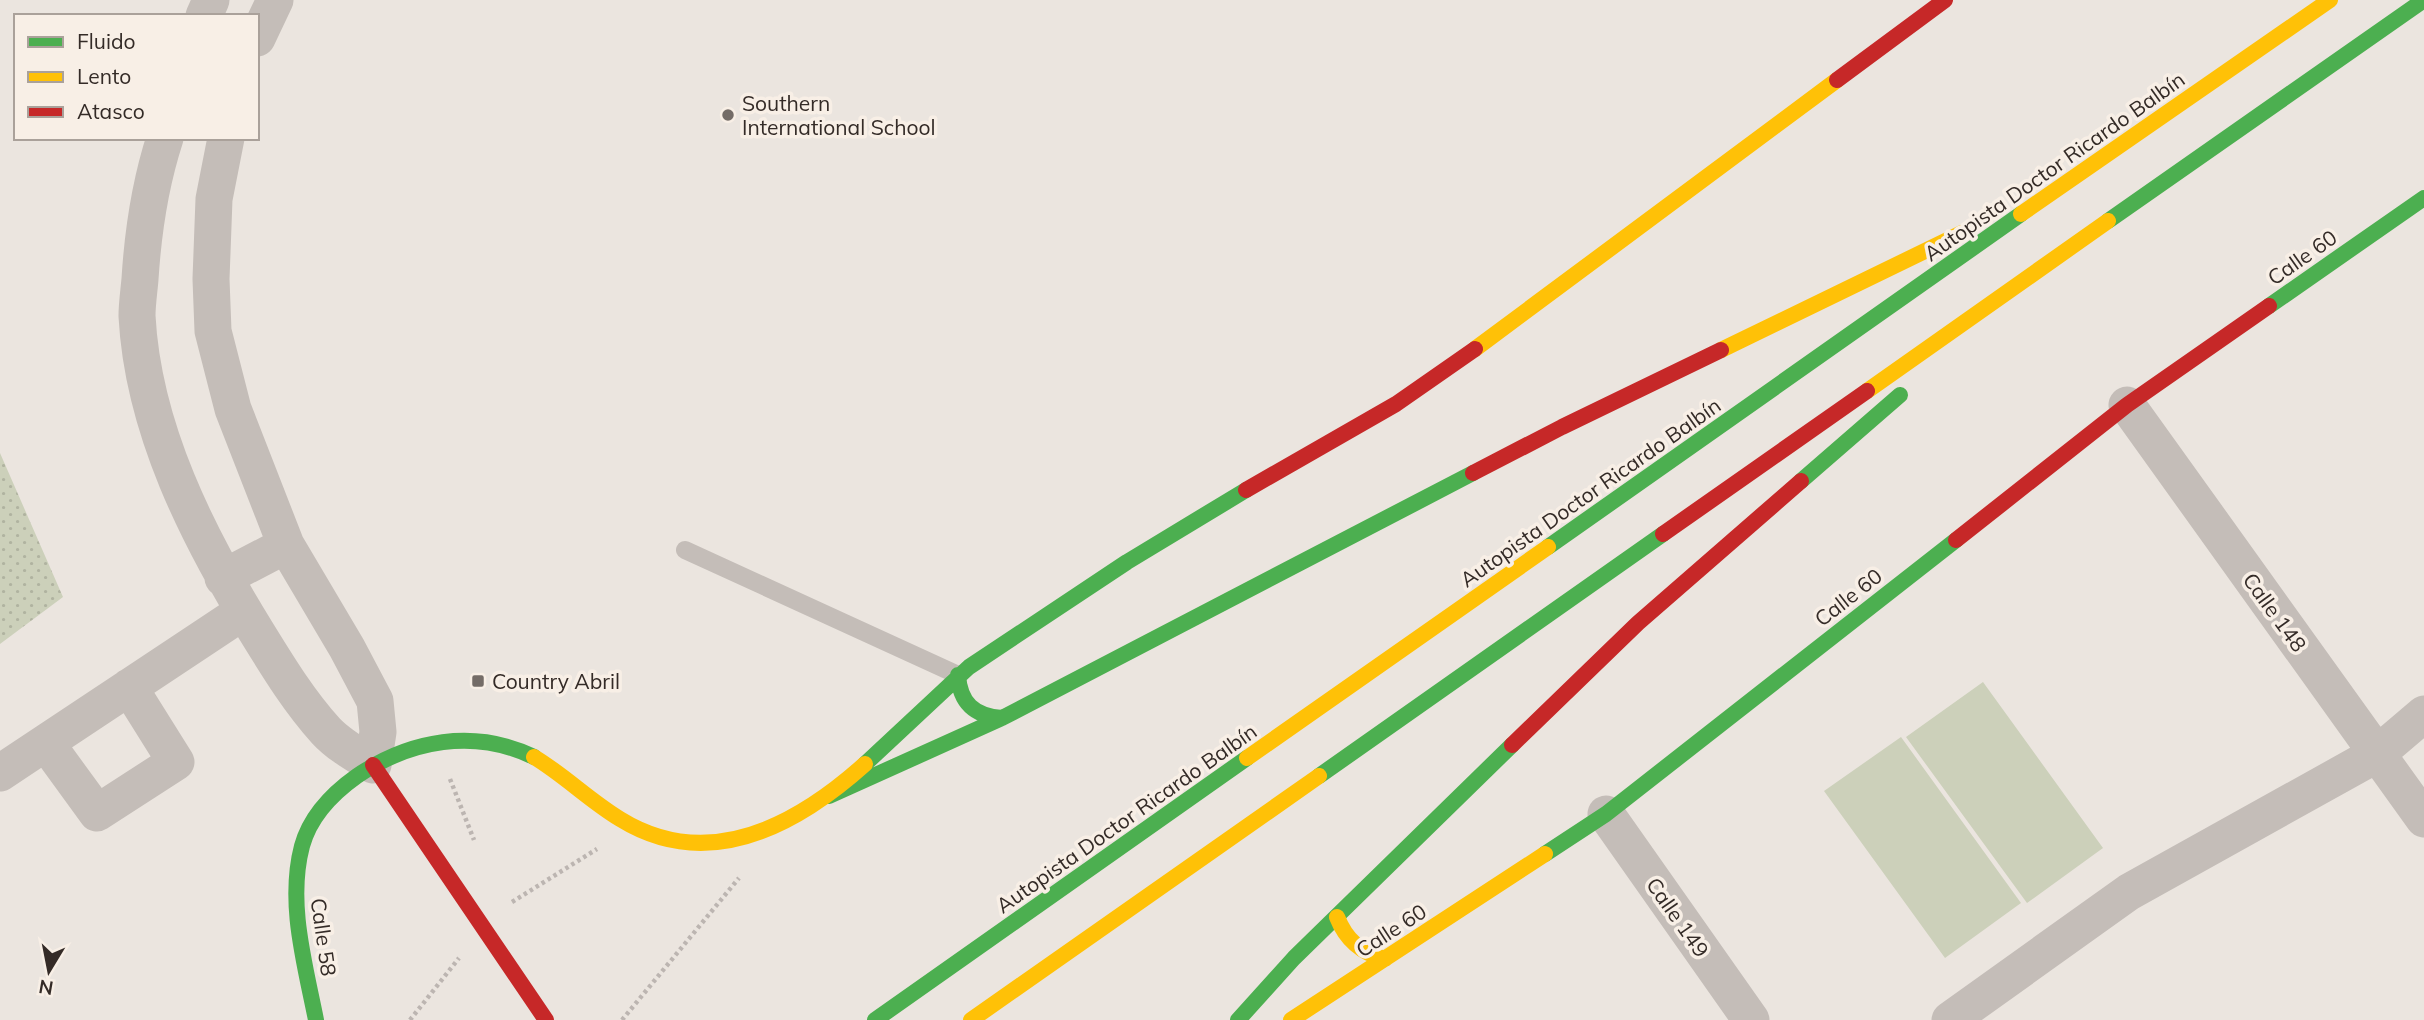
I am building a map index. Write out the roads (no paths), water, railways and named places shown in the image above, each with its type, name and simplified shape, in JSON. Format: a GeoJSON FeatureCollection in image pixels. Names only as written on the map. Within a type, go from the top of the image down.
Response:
{"type":"FeatureCollection","features":[{"type":"Feature","properties":{"kind":"main road"},"geometry":{"type":"LineString","coordinates":[[829,796],[958,675],[1152,545],[1409,397],[1945,0]]}},
{"type":"Feature","properties":{"kind":"main road","name":"Autopista Doctor Ricardo Balbín"},"geometry":{"type":"LineString","coordinates":[[874,1020],[2065,183],[2330,0]]}},
{"type":"Feature","properties":{"kind":"main road"},"geometry":{"type":"LineString","coordinates":[[971,1020],[2424,0]]}},
{"type":"Feature","properties":{"kind":"main road"},"geometry":{"type":"LineString","coordinates":[[829,796],[1002,718],[1562,427],[2065,183]]}},
{"type":"Feature","properties":{"kind":"main road","name":"Calle 60"},"geometry":{"type":"LineString","coordinates":[[1291,1020],[1605,814],[2127,405],[2424,198]]}},
{"type":"Feature","properties":{"kind":"main road"},"geometry":{"type":"LineString","coordinates":[[1950,352],[2053,261]]}},
{"type":"Feature","properties":{"kind":"main road"},"geometry":{"type":"LineString","coordinates":[[1238,1020],[1266,986],[1638,623],[1908,388]]}},
{"type":"Feature","properties":{"kind":"main road"},"geometry":{"type":"LineString","coordinates":[[958,675],[958,689],[963,702],[974,713],[987,718],[1002,718]]}},
{"type":"Feature","properties":{"kind":"main road","name":"Calle 58"},"geometry":{"type":"LineString","coordinates":[[316,1020],[297,918],[296,885],[300,856],[310,824],[325,802],[347,782],[404,749],[436,743],[471,741],[504,746],[533,758],[557,773],[631,828],[658,839],[686,843],[748,838],[782,825],[829,796]]}},
{"type":"Feature","properties":{"kind":"main road"},"geometry":{"type":"LineString","coordinates":[[373,765],[546,1020]]}},
{"type":"Feature","properties":{"kind":"main road"},"geometry":{"type":"LineString","coordinates":[[1337,917],[1341,930],[1359,950],[1385,959]]}},
{"type":"Feature","properties":{"kind":"street"},"geometry":{"type":"LineString","coordinates":[[259,34],[275,0]]}},
{"type":"Feature","properties":{"kind":"street"},"geometry":{"type":"LineString","coordinates":[[164,140],[155,169],[142,246],[137,315],[146,380],[168,460],[223,578],[285,679],[327,732],[373,765],[378,732],[375,701],[286,545],[233,409],[213,331],[211,279],[214,199],[226,140]]}},
{"type":"Feature","properties":{"kind":"street","name":"Calle 148"},"geometry":{"type":"LineString","coordinates":[[2127,405],[2424,819]]}},
{"type":"Feature","properties":{"kind":"street"},"geometry":{"type":"LineString","coordinates":[[223,578],[286,545]]}},
{"type":"Feature","properties":{"kind":"street"},"geometry":{"type":"LineString","coordinates":[[0,773],[244,611]]}},
{"type":"Feature","properties":{"kind":"street"},"geometry":{"type":"LineString","coordinates":[[46,743],[97,813],[176,762],[129,687]]}},
{"type":"Feature","properties":{"kind":"street"},"geometry":{"type":"LineString","coordinates":[[1950,1020],[2129,892],[2377,754],[2424,714]]}},
{"type":"Feature","properties":{"kind":"street","name":"Calle 149"},"geometry":{"type":"LineString","coordinates":[[1605,814],[1751,1020]]}},
{"type":"Feature","properties":{"kind":"lane"},"geometry":{"type":"LineString","coordinates":[[685,550],[958,675]]}},
{"type":"Feature","properties":{"kind":"place","name":"Southern International School"},"geometry":{"type":"Point","coordinates":[728,115]}},
{"type":"Feature","properties":{"kind":"place","name":"Country Abril"},"geometry":{"type":"Point","coordinates":[478,681]}}]}
